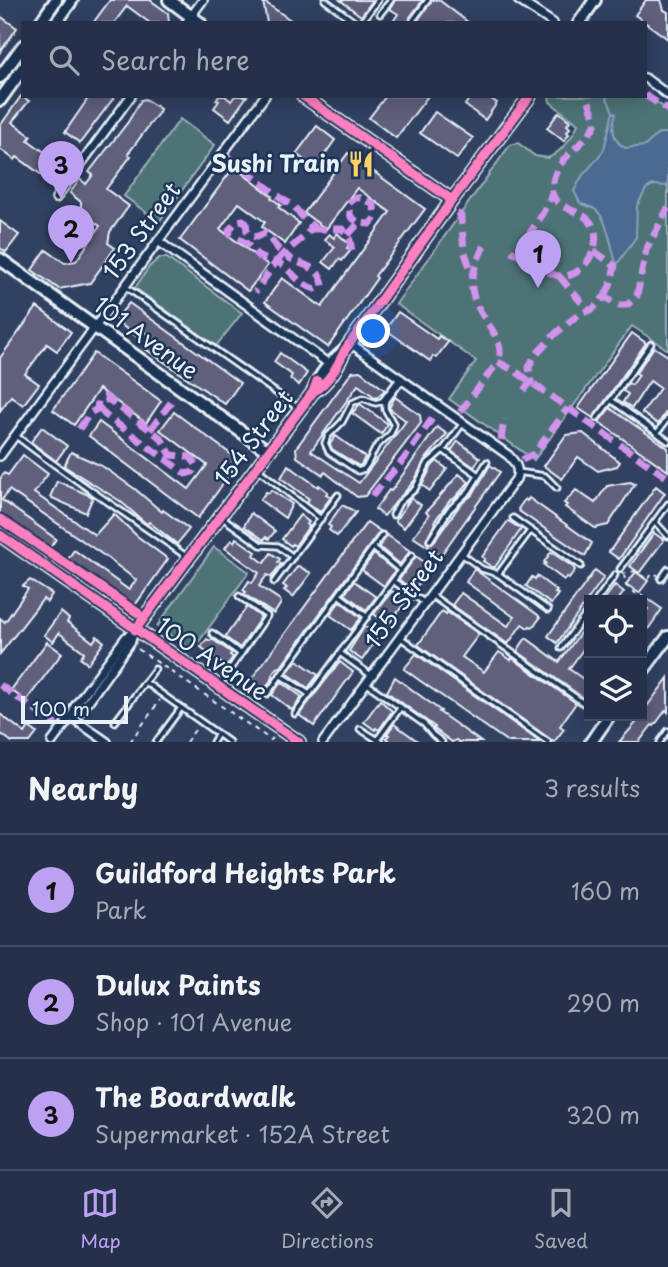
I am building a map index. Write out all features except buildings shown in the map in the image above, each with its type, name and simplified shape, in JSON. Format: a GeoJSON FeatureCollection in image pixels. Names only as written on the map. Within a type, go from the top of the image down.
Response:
{"type":"FeatureCollection","features":[{"type":"Feature","properties":{"kind":"main road"},"geometry":{"type":"LineString","coordinates":[[41,21],[56,0]]}},
{"type":"Feature","properties":{"kind":"main road"},"geometry":{"type":"LineString","coordinates":[[57,21],[72,0]]}},
{"type":"Feature","properties":{"kind":"main road"},"geometry":{"type":"LineString","coordinates":[[169,0],[192,21]]}},
{"type":"Feature","properties":{"kind":"main road"},"geometry":{"type":"LineString","coordinates":[[580,21],[595,0]]}},
{"type":"Feature","properties":{"kind":"main road"},"geometry":{"type":"LineString","coordinates":[[588,21],[603,0]]}},
{"type":"Feature","properties":{"kind":"main road"},"geometry":{"type":"LineString","coordinates":[[0,77],[21,49]]}},
{"type":"Feature","properties":{"kind":"main road"},"geometry":{"type":"LineString","coordinates":[[0,100],[21,71]]}},
{"type":"Feature","properties":{"kind":"main road"},"geometry":{"type":"LineString","coordinates":[[306,98],[452,200]]}},
{"type":"Feature","properties":{"kind":"main road","name":"154 Street"},"geometry":{"type":"LineString","coordinates":[[313,392],[324,385],[339,365],[348,347],[452,200],[528,98]]}},
{"type":"Feature","properties":{"kind":"main road","name":"101 Avenue"},"geometry":{"type":"LineString","coordinates":[[0,259],[268,451]]}},
{"type":"Feature","properties":{"kind":"main road","name":"154 Street"},"geometry":{"type":"LineString","coordinates":[[133,632],[313,392],[329,364],[348,347]]}},
{"type":"Feature","properties":{"kind":"main road","name":"100 Avenue"},"geometry":{"type":"LineString","coordinates":[[0,535],[133,632],[299,742]]}},
{"type":"Feature","properties":{"kind":"main road"},"geometry":{"type":"LineString","coordinates":[[647,655],[668,636]]}},
{"type":"Feature","properties":{"kind":"main road"},"geometry":{"type":"LineString","coordinates":[[591,742],[604,721]]}},
{"type":"Feature","properties":{"kind":"street"},"geometry":{"type":"LineString","coordinates":[[192,21],[203,0]]}},
{"type":"Feature","properties":{"kind":"street"},"geometry":{"type":"LineString","coordinates":[[518,0],[549,21]]}},
{"type":"Feature","properties":{"kind":"street"},"geometry":{"type":"LineString","coordinates":[[647,79],[668,95]]}},
{"type":"Feature","properties":{"kind":"street"},"geometry":{"type":"LineString","coordinates":[[55,198],[130,98]]}},
{"type":"Feature","properties":{"kind":"street","name":"153 Street"},"geometry":{"type":"LineString","coordinates":[[0,456],[264,98]]}},
{"type":"Feature","properties":{"kind":"street"},"geometry":{"type":"LineString","coordinates":[[158,241],[329,364]]}},
{"type":"Feature","properties":{"kind":"street"},"geometry":{"type":"LineString","coordinates":[[348,347],[401,379],[511,458],[517,465],[517,475]]}},
{"type":"Feature","properties":{"kind":"street"},"geometry":{"type":"LineString","coordinates":[[385,400],[401,379]]}},
{"type":"Feature","properties":{"kind":"street","name":"155 Street"},"geometry":{"type":"LineString","coordinates":[[323,742],[517,475]]}},
{"type":"Feature","properties":{"kind":"street","name":"154 Street"},"geometry":{"type":"LineString","coordinates":[[52,742],[72,715],[75,706],[126,637],[133,632]]}},
{"type":"Feature","properties":{"kind":"street"},"geometry":{"type":"LineString","coordinates":[[72,715],[107,742]]}},
{"type":"Feature","properties":{"kind":"lane"},"geometry":{"type":"LineString","coordinates":[[325,0],[356,21]]}},
{"type":"Feature","properties":{"kind":"lane"},"geometry":{"type":"LineString","coordinates":[[361,21],[378,0]]}},
{"type":"Feature","properties":{"kind":"lane"},"geometry":{"type":"LineString","coordinates":[[380,15],[391,0]]}},
{"type":"Feature","properties":{"kind":"lane"},"geometry":{"type":"LineString","coordinates":[[413,20],[428,0]]}},
{"type":"Feature","properties":{"kind":"lane"},"geometry":{"type":"LineString","coordinates":[[125,286],[300,409]]}},
{"type":"Feature","properties":{"kind":"lane"},"geometry":{"type":"LineString","coordinates":[[597,418],[651,344]]}},
{"type":"Feature","properties":{"kind":"lane"},"geometry":{"type":"LineString","coordinates":[[355,400],[385,400],[385,409],[394,422],[394,428],[379,443],[364,469],[354,470],[329,452],[325,446],[326,440],[342,422],[355,400]]}},
{"type":"Feature","properties":{"kind":"lane"},"geometry":{"type":"LineString","coordinates":[[611,400],[668,441]]}},
{"type":"Feature","properties":{"kind":"lane"},"geometry":{"type":"LineString","coordinates":[[657,433],[668,418]]}},
{"type":"Feature","properties":{"kind":"lane"},"geometry":{"type":"LineString","coordinates":[[393,515],[399,503],[415,489],[428,463],[443,450],[463,423]]}},
{"type":"Feature","properties":{"kind":"lane"},"geometry":{"type":"LineString","coordinates":[[15,435],[64,474],[94,491],[189,559]]}},
{"type":"Feature","properties":{"kind":"lane"},"geometry":{"type":"LineString","coordinates":[[443,450],[477,474]]}},
{"type":"Feature","properties":{"kind":"lane"},"geometry":{"type":"LineString","coordinates":[[430,540],[449,510],[469,491],[477,474],[487,462]]}},
{"type":"Feature","properties":{"kind":"lane","name":"154 Street"},"geometry":{"type":"LineString","coordinates":[[256,467],[321,519]]}},
{"type":"Feature","properties":{"kind":"lane"},"geometry":{"type":"LineString","coordinates":[[517,475],[545,476],[557,488]]}},
{"type":"Feature","properties":{"kind":"lane"},"geometry":{"type":"LineString","coordinates":[[274,582],[338,495]]}},
{"type":"Feature","properties":{"kind":"lane"},"geometry":{"type":"LineString","coordinates":[[620,569],[668,504]]}},
{"type":"Feature","properties":{"kind":"lane","name":"154 Street"},"geometry":{"type":"LineString","coordinates":[[220,516],[261,545],[278,546],[293,557]]}},
{"type":"Feature","properties":{"kind":"lane"},"geometry":{"type":"LineString","coordinates":[[513,518],[581,566]]}},
{"type":"Feature","properties":{"kind":"lane"},"geometry":{"type":"LineString","coordinates":[[655,522],[668,536]]}},
{"type":"Feature","properties":{"kind":"lane"},"geometry":{"type":"LineString","coordinates":[[498,574],[530,530]]}},
{"type":"Feature","properties":{"kind":"lane"},"geometry":{"type":"LineString","coordinates":[[267,694],[382,535]]}},
{"type":"Feature","properties":{"kind":"lane"},"geometry":{"type":"LineString","coordinates":[[373,548],[401,570]]}},
{"type":"Feature","properties":{"kind":"lane"},"geometry":{"type":"LineString","coordinates":[[461,554],[482,569],[498,574],[548,610]]}},
{"type":"Feature","properties":{"kind":"lane"},"geometry":{"type":"LineString","coordinates":[[295,714],[412,555]]}},
{"type":"Feature","properties":{"kind":"lane"},"geometry":{"type":"LineString","coordinates":[[661,578],[668,569]]}},
{"type":"Feature","properties":{"kind":"lane"},"geometry":{"type":"LineString","coordinates":[[601,595],[615,575]]}},
{"type":"Feature","properties":{"kind":"lane"},"geometry":{"type":"LineString","coordinates":[[393,581],[425,603]]}},
{"type":"Feature","properties":{"kind":"lane"},"geometry":{"type":"LineString","coordinates":[[339,595],[367,617]]}},
{"type":"Feature","properties":{"kind":"lane"},"geometry":{"type":"LineString","coordinates":[[431,595],[584,703]]}},
{"type":"Feature","properties":{"kind":"lane"},"geometry":{"type":"LineString","coordinates":[[218,687],[267,617],[239,596]]}},
{"type":"Feature","properties":{"kind":"lane"},"geometry":{"type":"LineString","coordinates":[[561,648],[584,617]]}},
{"type":"Feature","properties":{"kind":"lane"},"geometry":{"type":"LineString","coordinates":[[212,633],[241,654]]}},
{"type":"Feature","properties":{"kind":"lane"},"geometry":{"type":"LineString","coordinates":[[400,637],[548,742]]}},
{"type":"Feature","properties":{"kind":"lane"},"geometry":{"type":"LineString","coordinates":[[340,653],[372,676]]}},
{"type":"Feature","properties":{"kind":"lane"},"geometry":{"type":"LineString","coordinates":[[115,722],[155,668]]}},
{"type":"Feature","properties":{"kind":"lane"},"geometry":{"type":"LineString","coordinates":[[280,675],[309,694]]}},
{"type":"Feature","properties":{"kind":"lane"},"geometry":{"type":"LineString","coordinates":[[145,682],[229,742]]}},
{"type":"Feature","properties":{"kind":"lane"},"geometry":{"type":"LineString","coordinates":[[366,683],[424,724],[433,736],[442,742]]}},
{"type":"Feature","properties":{"kind":"lane"},"geometry":{"type":"LineString","coordinates":[[360,729],[379,741],[401,707]]}},
{"type":"Feature","properties":{"kind":"lane"},"geometry":{"type":"LineString","coordinates":[[156,742],[181,708]]}},
{"type":"Feature","properties":{"kind":"lane"},"geometry":{"type":"LineString","coordinates":[[660,742],[668,731]]}},
{"type":"Feature","properties":{"kind":"lane"},"geometry":{"type":"LineString","coordinates":[[213,742],[218,734]]}},
{"type":"Feature","properties":{"kind":"path"},"geometry":{"type":"LineString","coordinates":[[638,595],[626,586],[624,574],[635,571],[648,580],[656,573],[661,578]]}},
{"type":"Feature","properties":{"kind":"path"},"geometry":{"type":"LineString","coordinates":[[138,649],[271,740],[273,738]]}},
{"type":"Feature","properties":{"kind":"path"},"geometry":{"type":"LineString","coordinates":[[130,742],[161,699]]}},
{"type":"Feature","properties":{"kind":"path"},"geometry":{"type":"LineString","coordinates":[[186,742],[198,725]]}},
{"type":"Feature","properties":{"kind":"green space"},"geometry":{"type":"Polygon","coordinates":[[[647,96],[668,110],[668,350],[632,326],[534,460],[449,399],[476,361],[396,304],[510,145],[518,143],[535,156],[548,158],[570,139],[578,124],[550,102],[549,98],[647,96]]]}},
{"type":"Feature","properties":{"kind":"green space"},"geometry":{"type":"Polygon","coordinates":[[[180,119],[215,145],[159,222],[124,196],[180,119]]]}},
{"type":"Feature","properties":{"kind":"green space"},"geometry":{"type":"Polygon","coordinates":[[[159,258],[167,258],[242,313],[216,346],[135,288],[149,267],[159,258]]]}},
{"type":"Feature","properties":{"kind":"green space"},"geometry":{"type":"Polygon","coordinates":[[[214,547],[249,572],[192,651],[157,626],[214,547]]]}},
{"type":"Feature","properties":{"kind":"water"},"geometry":{"type":"Polygon","coordinates":[[[613,112],[616,114],[613,124],[615,137],[625,148],[645,146],[659,133],[668,133],[668,186],[653,185],[646,189],[637,206],[636,237],[618,263],[600,214],[580,203],[574,191],[582,176],[604,149],[613,112]]]}},
{"type":"Feature","properties":{"kind":"waterway"},"geometry":{"type":"LineString","coordinates":[[607,98],[613,112]]}},
{"type":"Feature","properties":{"kind":"marked path"},"geometry":{"type":"LineString","coordinates":[[647,96],[668,110]]}},
{"type":"Feature","properties":{"kind":"marked path"},"geometry":{"type":"LineString","coordinates":[[511,251],[559,276],[576,273],[589,260],[595,242],[593,226],[584,216],[561,205],[552,194],[556,171],[595,125],[588,98]]}},
{"type":"Feature","properties":{"kind":"marked path"},"geometry":{"type":"LineString","coordinates":[[228,157],[293,207],[313,226],[284,253],[312,268],[321,278],[323,286],[315,289],[308,286],[276,262],[255,292]]}},
{"type":"Feature","properties":{"kind":"marked path"},"geometry":{"type":"LineString","coordinates":[[520,256],[528,246],[529,234],[552,194]]}},
{"type":"Feature","properties":{"kind":"marked path"},"geometry":{"type":"LineString","coordinates":[[348,235],[359,223],[370,224],[375,218],[374,206],[357,198],[348,205],[351,217],[359,223]]}},
{"type":"Feature","properties":{"kind":"marked path"},"geometry":{"type":"LineString","coordinates":[[524,390],[531,382],[529,367],[534,357],[555,334],[579,314],[593,309],[604,297],[619,305],[627,305],[637,296],[646,250],[668,208]]}},
{"type":"Feature","properties":{"kind":"marked path"},"geometry":{"type":"LineString","coordinates":[[457,213],[461,216],[464,250],[473,276]]}},
{"type":"Feature","properties":{"kind":"marked path"},"geometry":{"type":"LineString","coordinates":[[243,220],[250,235],[256,237],[265,233],[284,253],[276,262],[259,257],[246,243],[230,234],[229,230],[237,221],[243,220]]}},
{"type":"Feature","properties":{"kind":"marked path"},"geometry":{"type":"LineString","coordinates":[[312,229],[343,229],[350,240],[352,251]]}},
{"type":"Feature","properties":{"kind":"marked path"},"geometry":{"type":"LineString","coordinates":[[484,246],[477,261],[472,288],[478,308],[499,344],[498,362]]}},
{"type":"Feature","properties":{"kind":"marked path"},"geometry":{"type":"LineString","coordinates":[[594,251],[615,266],[604,297]]}},
{"type":"Feature","properties":{"kind":"marked path"},"geometry":{"type":"LineString","coordinates":[[559,276],[588,310]]}},
{"type":"Feature","properties":{"kind":"marked path"},"geometry":{"type":"LineString","coordinates":[[460,412],[498,362],[515,371],[668,478]]}},
{"type":"Feature","properties":{"kind":"marked path"},"geometry":{"type":"LineString","coordinates":[[79,429],[90,413],[97,409],[98,401],[106,397],[161,438],[171,455],[190,457],[196,464],[193,472],[186,474],[105,415],[101,410],[108,405],[108,399]]}},
{"type":"Feature","properties":{"kind":"marked path"},"geometry":{"type":"LineString","coordinates":[[150,430],[175,397]]}},
{"type":"Feature","properties":{"kind":"marked path"},"geometry":{"type":"LineString","coordinates":[[522,460],[534,454],[568,408]]}},
{"type":"Feature","properties":{"kind":"marked path"},"geometry":{"type":"LineString","coordinates":[[372,496],[404,459],[436,413]]}},
{"type":"Feature","properties":{"kind":"marked path"},"geometry":{"type":"LineString","coordinates":[[501,440],[504,419]]}},
{"type":"Feature","properties":{"kind":"marked path"},"geometry":{"type":"LineString","coordinates":[[0,685],[57,726]]}},
{"type":"Feature","properties":{"kind":"cycle path"},"geometry":{"type":"LineString","coordinates":[[306,98],[452,200]]}},
{"type":"Feature","properties":{"kind":"cycle path"},"geometry":{"type":"LineString","coordinates":[[313,392],[332,374],[345,350],[528,98]]}},
{"type":"Feature","properties":{"kind":"cycle path"},"geometry":{"type":"LineString","coordinates":[[135,630],[313,392],[317,381]]}},
{"type":"Feature","properties":{"kind":"cycle path"},"geometry":{"type":"LineString","coordinates":[[0,519],[138,613]]}},
{"type":"Feature","properties":{"kind":"cycle path"},"geometry":{"type":"LineString","coordinates":[[0,535],[299,742]]}},
{"type":"Feature","properties":{"kind":"place","name":"Sushi Train"},"geometry":{"type":"Point","coordinates":[361,164]}},
{"type":"Feature","properties":{"kind":"place","name":"The Boardwalk"},"geometry":{"type":"Point","coordinates":[61,199]}},
{"type":"Feature","properties":{"kind":"place","name":"Dulux Paints"},"geometry":{"type":"Point","coordinates":[71,263]}},
{"type":"Feature","properties":{"kind":"place","name":"Guildford Heights Park"},"geometry":{"type":"Point","coordinates":[538,288]}}]}
